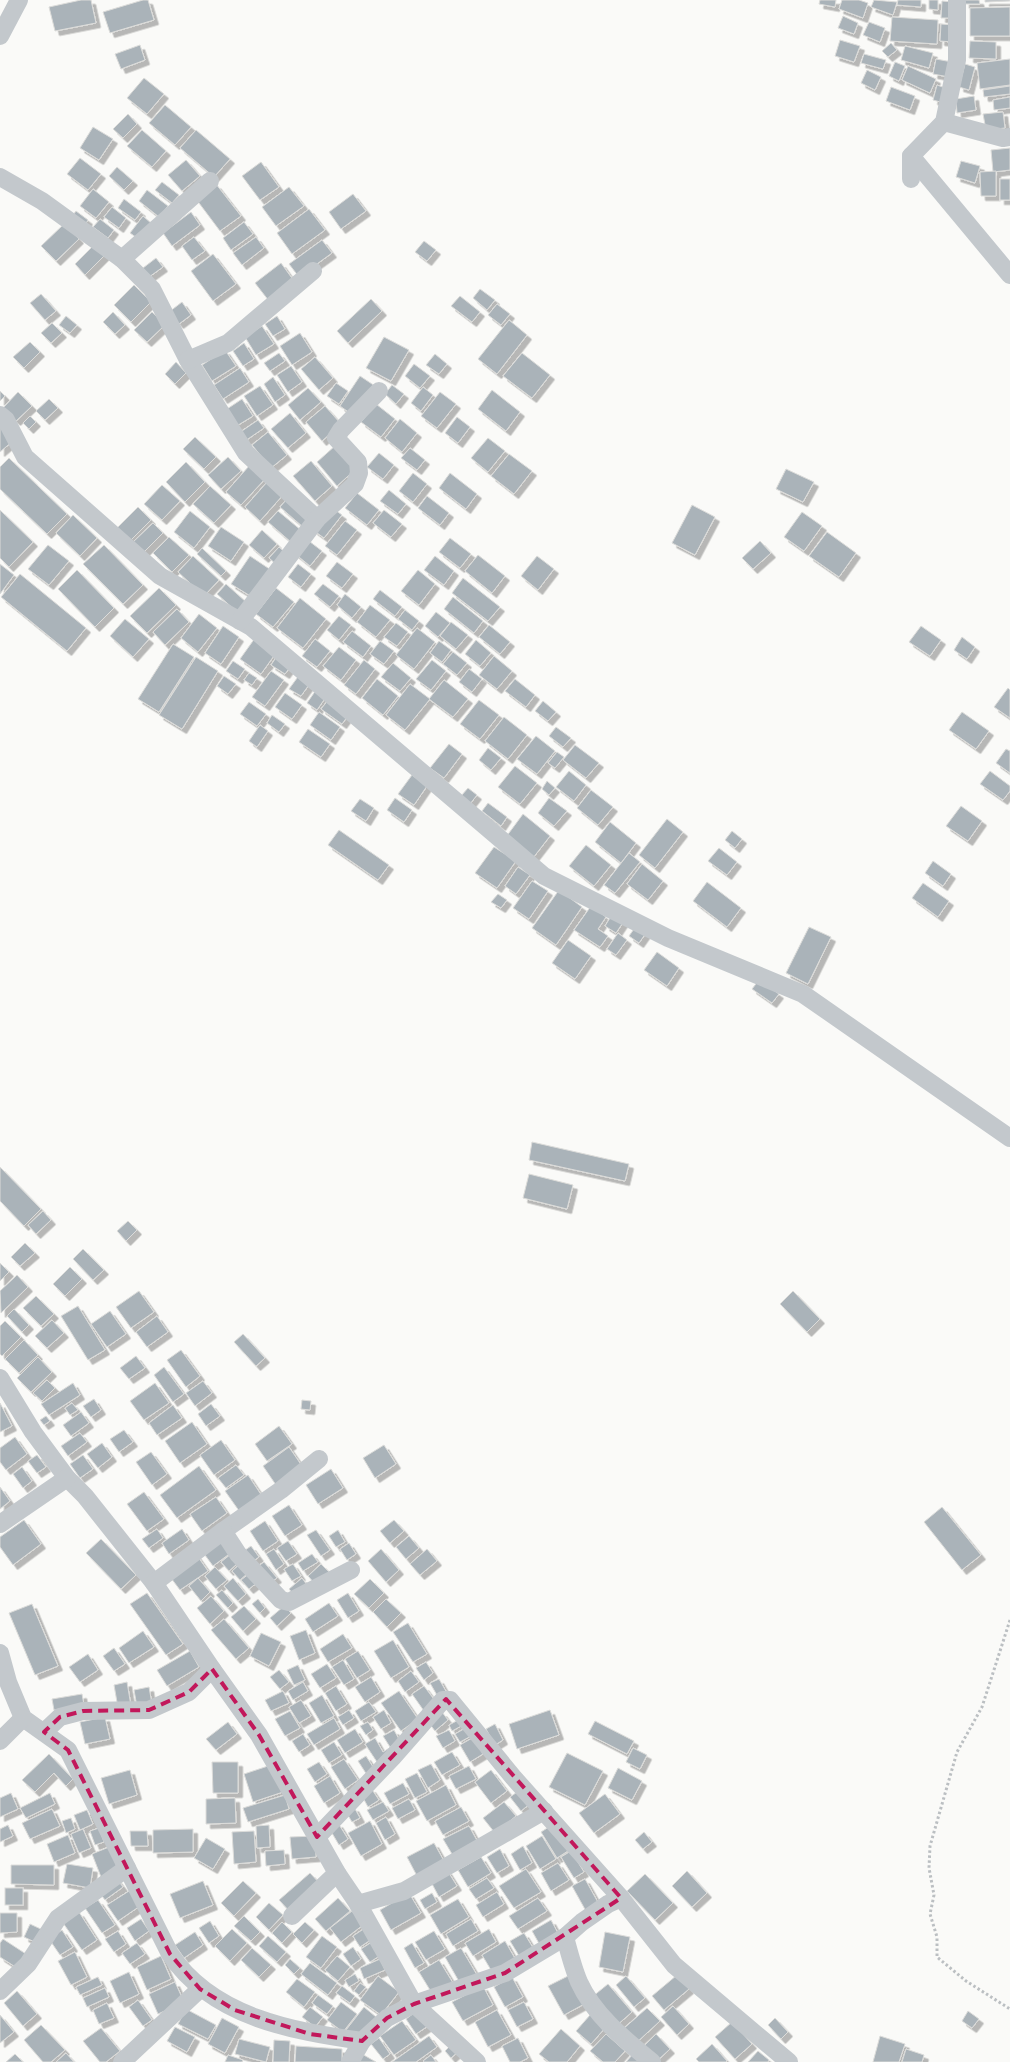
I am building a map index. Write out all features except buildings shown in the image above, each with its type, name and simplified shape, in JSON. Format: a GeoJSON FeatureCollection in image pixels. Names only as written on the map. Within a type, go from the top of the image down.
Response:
{"type":"FeatureCollection","features":[{"type":"Feature","properties":{"kind":"street"},"geometry":{"type":"LineString","coordinates":[[0,36],[19,0]]}},
{"type":"Feature","properties":{"kind":"street"},"geometry":{"type":"LineString","coordinates":[[911,179],[912,156],[944,122],[957,60],[957,0]]}},
{"type":"Feature","properties":{"kind":"street"},"geometry":{"type":"LineString","coordinates":[[944,122],[1002,138],[1010,137]]}},
{"type":"Feature","properties":{"kind":"street"},"geometry":{"type":"LineString","coordinates":[[912,156],[1010,276]]}},
{"type":"Feature","properties":{"kind":"street"},"geometry":{"type":"LineString","coordinates":[[0,177],[42,201],[122,259],[152,289],[188,360],[246,452],[317,519]]}},
{"type":"Feature","properties":{"kind":"street"},"geometry":{"type":"LineString","coordinates":[[122,259],[210,181]]}},
{"type":"Feature","properties":{"kind":"street"},"geometry":{"type":"LineString","coordinates":[[188,360],[228,342],[313,271]]}},
{"type":"Feature","properties":{"kind":"street"},"geometry":{"type":"LineString","coordinates":[[240,621],[317,519],[355,484],[359,473],[358,462],[336,438],[341,430],[379,391]]}},
{"type":"Feature","properties":{"kind":"street"},"geometry":{"type":"LineString","coordinates":[[0,415],[6,420],[25,457],[160,576],[251,628],[544,876],[668,938],[803,994],[1010,1138]]}},
{"type":"Feature","properties":{"kind":"street"},"geometry":{"type":"LineString","coordinates":[[0,1378],[33,1432],[67,1478],[85,1496],[154,1582],[259,1735],[414,2004],[477,2062]]}},
{"type":"Feature","properties":{"kind":"street"},"geometry":{"type":"LineString","coordinates":[[154,1582],[281,1490],[319,1459]]}},
{"type":"Feature","properties":{"kind":"street"},"geometry":{"type":"LineString","coordinates":[[0,1524],[67,1478]]}},
{"type":"Feature","properties":{"kind":"street"},"geometry":{"type":"LineString","coordinates":[[223,1531],[238,1554],[281,1600],[289,1602],[350,1570]]}},
{"type":"Feature","properties":{"kind":"street"},"geometry":{"type":"LineString","coordinates":[[0,1653],[8,1682],[23,1718],[68,1750],[170,1954],[180,1969],[200,1989],[235,2010],[310,2034],[362,2042]]}},
{"type":"Feature","properties":{"kind":"street"},"geometry":{"type":"LineString","coordinates":[[44,1732],[60,1717],[83,1711],[149,1710],[189,1692],[212,1669]]}},
{"type":"Feature","properties":{"kind":"street"},"geometry":{"type":"LineString","coordinates":[[317,1837],[446,1699],[450,1700],[513,1777],[621,1898],[674,1965],[789,2062]]}},
{"type":"Feature","properties":{"kind":"street"},"geometry":{"type":"LineString","coordinates":[[0,1741],[23,1718]]}},
{"type":"Feature","properties":{"kind":"street"},"geometry":{"type":"LineString","coordinates":[[358,1904],[404,1891],[544,1810]]}},
{"type":"Feature","properties":{"kind":"street"},"geometry":{"type":"LineString","coordinates":[[0,1991],[28,1964],[58,1918],[127,1868]]}},
{"type":"Feature","properties":{"kind":"street"},"geometry":{"type":"LineString","coordinates":[[292,1916],[337,1873]]}},
{"type":"Feature","properties":{"kind":"street"},"geometry":{"type":"LineString","coordinates":[[350,2062],[362,2042],[387,2018],[414,2004],[505,1973],[565,1937],[582,1922],[608,1904],[621,1898]]}},
{"type":"Feature","properties":{"kind":"street"},"geometry":{"type":"LineString","coordinates":[[565,1937],[573,1967],[584,1992],[612,2029],[652,2062]]}},
{"type":"Feature","properties":{"kind":"street"},"geometry":{"type":"LineString","coordinates":[[122,2062],[200,1989]]}},
{"type":"Feature","properties":{"kind":"path"},"geometry":{"type":"LineString","coordinates":[[1010,1620],[982,1707],[957,1752],[930,1846],[929,1868],[934,1896],[930,1914],[936,1937],[936,1957],[966,1981],[1010,2009]]}},
{"type":"Feature","properties":{"kind":"highlighted area"},"geometry":{"type":"Polygon","coordinates":[[[212,1669],[259,1735],[317,1837],[446,1699],[621,1898],[505,1973],[414,2004],[387,2018],[362,2041],[310,2034],[235,2010],[200,1989],[170,1954],[68,1750],[44,1732],[60,1717],[83,1711],[149,1710],[189,1692],[212,1669]]]}}]}
